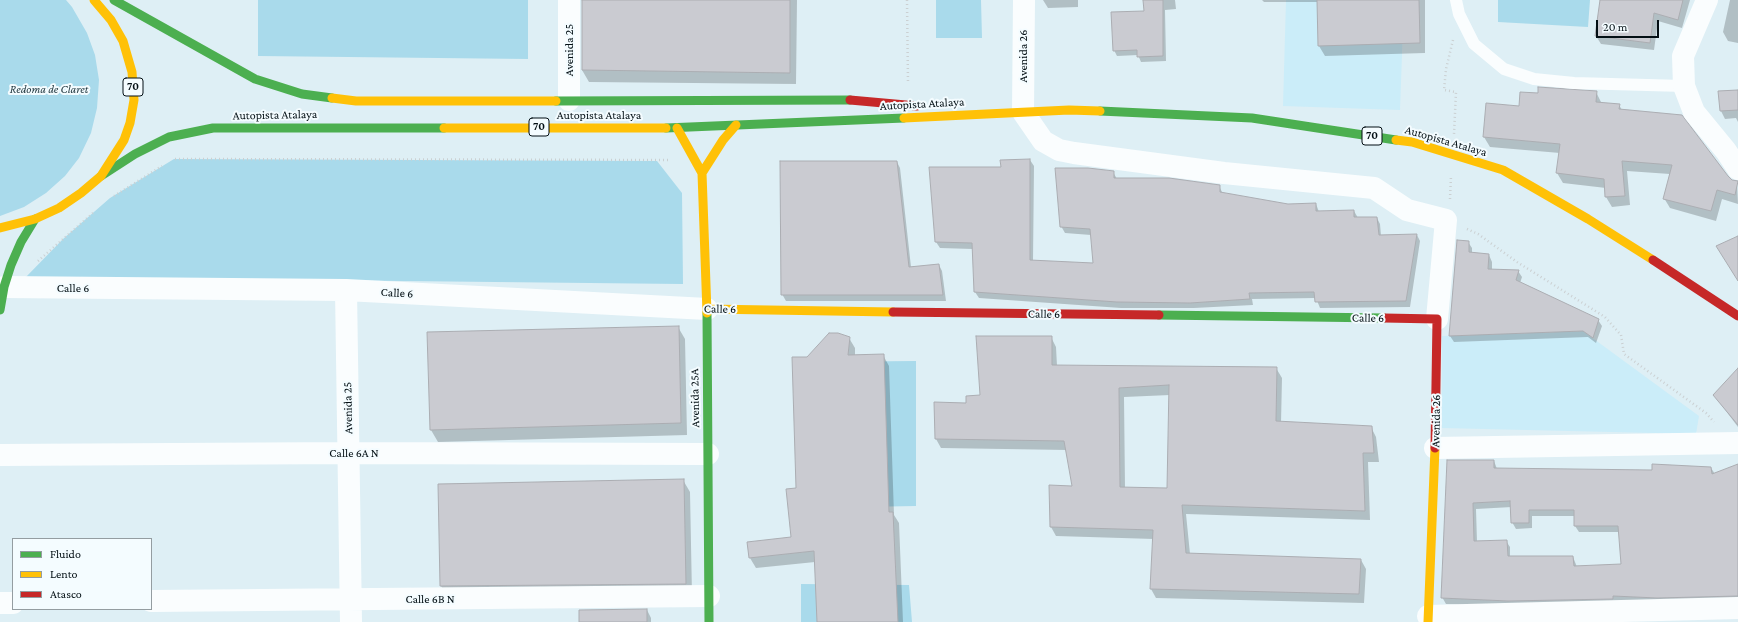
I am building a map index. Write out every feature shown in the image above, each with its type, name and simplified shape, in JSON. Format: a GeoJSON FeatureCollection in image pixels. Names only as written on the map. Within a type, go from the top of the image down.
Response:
{"type":"FeatureCollection","features":[{"type":"Feature","properties":{"kind":"main road","name":"70"},"geometry":{"type":"LineString","coordinates":[[0,228],[36,219],[59,208],[81,193],[101,176],[124,140],[130,123],[134,100],[132,72],[123,41],[111,20],[94,0]]}},
{"type":"Feature","properties":{"kind":"main road","name":"Autopista Atalaya"},"geometry":{"type":"LineString","coordinates":[[114,0],[255,80],[302,94],[356,101],[856,100],[988,112]]}},
{"type":"Feature","properties":{"kind":"main road","name":"Autopista Atalaya"},"geometry":{"type":"LineString","coordinates":[[101,176],[135,154],[169,137],[213,128],[677,128],[858,120],[988,112],[1069,110],[1252,118],[1412,142],[1503,170],[1588,220],[1717,301],[1738,316]]}},
{"type":"Feature","properties":{"kind":"main road"},"geometry":{"type":"LineString","coordinates":[[702,173],[715,150],[736,125]]}},
{"type":"Feature","properties":{"kind":"main road","name":"Avenida 25A"},"geometry":{"type":"LineString","coordinates":[[677,128],[695,157],[702,173],[706,309],[709,622]]}},
{"type":"Feature","properties":{"kind":"main road"},"geometry":{"type":"LineString","coordinates":[[0,310],[12,288],[16,254],[36,219]]}},
{"type":"Feature","properties":{"kind":"main road","name":"Calle 6"},"geometry":{"type":"LineString","coordinates":[[706,309],[1437,320]]}},
{"type":"Feature","properties":{"kind":"main road","name":"Avenida 26"},"geometry":{"type":"LineString","coordinates":[[1428,619],[1435,448],[1437,320]]}},
{"type":"Feature","properties":{"kind":"street","name":"Avenida 25"},"geometry":{"type":"LineString","coordinates":[[569,0],[569,100]]}},
{"type":"Feature","properties":{"kind":"street","name":"Avenida 26"},"geometry":{"type":"LineString","coordinates":[[1023,112],[1024,0]]}},
{"type":"Feature","properties":{"kind":"street"},"geometry":{"type":"LineString","coordinates":[[1707,0],[1683,56],[1684,86],[1694,112],[1726,151],[1738,169]]}},
{"type":"Feature","properties":{"kind":"street"},"geometry":{"type":"LineString","coordinates":[[1023,112],[1043,141],[1059,150],[1224,172],[1374,188],[1407,210],[1446,220]]}},
{"type":"Feature","properties":{"kind":"street","name":"Avenida 26"},"geometry":{"type":"LineString","coordinates":[[1437,320],[1446,220]]}},
{"type":"Feature","properties":{"kind":"street","name":"Calle 6"},"geometry":{"type":"LineString","coordinates":[[12,288],[346,290],[706,309]]}},
{"type":"Feature","properties":{"kind":"street","name":"Avenida 25"},"geometry":{"type":"LineString","coordinates":[[346,290],[351,622]]}},
{"type":"Feature","properties":{"kind":"street"},"geometry":{"type":"LineString","coordinates":[[1435,448],[1735,444]]}},
{"type":"Feature","properties":{"kind":"street","name":"Calle 6A N"},"geometry":{"type":"LineString","coordinates":[[0,455],[349,452],[708,454]]}},
{"type":"Feature","properties":{"kind":"street","name":"Calle 6B N"},"geometry":{"type":"LineString","coordinates":[[152,602],[709,596]]}},
{"type":"Feature","properties":{"kind":"street"},"geometry":{"type":"LineString","coordinates":[[0,603],[12,603]]}},
{"type":"Feature","properties":{"kind":"street"},"geometry":{"type":"LineString","coordinates":[[1428,619],[1738,608]]}},
{"type":"Feature","properties":{"kind":"lane"},"geometry":{"type":"LineString","coordinates":[[1456,0],[1459,14],[1474,44],[1504,69],[1534,79],[1574,83],[1684,86]]}},
{"type":"Feature","properties":{"kind":"path"},"geometry":{"type":"LineString","coordinates":[[907,0],[909,105]]}},
{"type":"Feature","properties":{"kind":"path"},"geometry":{"type":"LineString","coordinates":[[174,159],[657,161],[695,157]]}},
{"type":"Feature","properties":{"kind":"path"},"geometry":{"type":"LineString","coordinates":[[110,198],[168,163]]}},
{"type":"Feature","properties":{"kind":"path"},"geometry":{"type":"LineString","coordinates":[[12,288],[30,268],[98,208]]}},
{"type":"Feature","properties":{"kind":"path"},"geometry":{"type":"LineString","coordinates":[[1446,220],[1478,234],[1517,262],[1605,317],[1621,335],[1624,354],[1706,412],[1735,444]]}},
{"type":"Feature","properties":{"kind":"shaded area"},"geometry":{"type":"Polygon","coordinates":[[[1286,0],[1404,0],[1400,110],[1283,106],[1286,0]]]}},
{"type":"Feature","properties":{"kind":"shaded area"},"geometry":{"type":"Polygon","coordinates":[[[1583,331],[1699,416],[1696,434],[1442,428],[1442,336],[1583,331]]]}},
{"type":"Feature","properties":{"kind":"green space","name":"Redoma de Claret"},"geometry":{"type":"Polygon","coordinates":[[[0,0],[66,0],[72,7],[87,33],[95,55],[99,80],[97,108],[91,133],[79,158],[65,176],[46,193],[24,207],[0,216],[0,0]]]}},
{"type":"Feature","properties":{"kind":"green space"},"geometry":{"type":"Polygon","coordinates":[[[258,0],[528,0],[528,59],[258,56],[258,0]]]}},
{"type":"Feature","properties":{"kind":"green space"},"geometry":{"type":"Polygon","coordinates":[[[936,0],[981,0],[982,38],[936,38],[936,0]]]}},
{"type":"Feature","properties":{"kind":"green space"},"geometry":{"type":"Polygon","coordinates":[[[1498,0],[1590,0],[1588,27],[1498,22],[1498,0]]]}},
{"type":"Feature","properties":{"kind":"green space"},"geometry":{"type":"Polygon","coordinates":[[[174,159],[657,161],[682,193],[683,284],[26,277],[63,239],[110,198],[174,159]]]}},
{"type":"Feature","properties":{"kind":"green space"},"geometry":{"type":"Polygon","coordinates":[[[916,361],[916,506],[808,508],[806,362],[916,361]]]}},
{"type":"Feature","properties":{"kind":"green space"},"geometry":{"type":"Polygon","coordinates":[[[801,584],[909,585],[912,622],[801,622],[801,584]]]}},
{"type":"Feature","properties":{"kind":"building"},"geometry":{"type":"Polygon","coordinates":[[[582,0],[790,0],[790,73],[582,70],[582,0]]]}},
{"type":"Feature","properties":{"kind":"building"},"geometry":{"type":"Polygon","coordinates":[[[1143,0],[1163,0],[1163,56],[1137,57],[1137,50],[1113,51],[1111,12],[1144,11],[1143,0]]]}},
{"type":"Feature","properties":{"kind":"building"},"geometry":{"type":"Polygon","coordinates":[[[1317,0],[1419,0],[1420,43],[1318,46],[1317,0]]]}},
{"type":"Feature","properties":{"kind":"building"},"geometry":{"type":"Polygon","coordinates":[[[1600,0],[1683,0],[1678,20],[1654,13],[1650,43],[1595,36],[1600,0]]]}},
{"type":"Feature","properties":{"kind":"building"},"geometry":{"type":"Polygon","coordinates":[[[1538,87],[1597,91],[1596,102],[1620,104],[1619,109],[1682,115],[1728,176],[1732,180],[1738,181],[1735,195],[1717,190],[1711,211],[1663,199],[1672,165],[1622,161],[1625,196],[1605,197],[1604,179],[1556,173],[1560,144],[1483,137],[1486,103],[1519,106],[1520,92],[1538,93],[1538,87]]]}},
{"type":"Feature","properties":{"kind":"building"},"geometry":{"type":"Polygon","coordinates":[[[1738,90],[1738,110],[1720,111],[1718,91],[1738,90]]]}},
{"type":"Feature","properties":{"kind":"building"},"geometry":{"type":"Polygon","coordinates":[[[1030,159],[1030,260],[1093,263],[1090,229],[1060,227],[1055,168],[1088,168],[1114,171],[1114,178],[1169,178],[1220,185],[1220,192],[1288,204],[1316,203],[1316,211],[1354,210],[1354,217],[1377,217],[1379,235],[1417,234],[1406,301],[1315,302],[1314,292],[1249,293],[1250,299],[1190,303],[1117,302],[974,292],[972,243],[935,242],[929,167],[1001,167],[1000,160],[1030,159]]]}},
{"type":"Feature","properties":{"kind":"building"},"geometry":{"type":"Polygon","coordinates":[[[780,161],[897,161],[909,267],[939,264],[943,295],[781,295],[780,161]]]}},
{"type":"Feature","properties":{"kind":"building"},"geometry":{"type":"Polygon","coordinates":[[[1738,236],[1738,281],[1716,246],[1738,236]]]}},
{"type":"Feature","properties":{"kind":"building"},"geometry":{"type":"Polygon","coordinates":[[[1457,240],[1469,241],[1469,252],[1489,254],[1488,269],[1519,270],[1516,280],[1599,319],[1593,338],[1583,331],[1449,336],[1457,240]]]}},
{"type":"Feature","properties":{"kind":"building"},"geometry":{"type":"Polygon","coordinates":[[[679,326],[681,423],[430,430],[427,332],[679,326]]]}},
{"type":"Feature","properties":{"kind":"building"},"geometry":{"type":"Polygon","coordinates":[[[829,333],[838,333],[850,337],[848,355],[884,354],[889,512],[893,512],[898,622],[817,622],[814,551],[749,558],[747,542],[791,537],[786,489],[796,488],[792,357],[807,357],[829,333]]]}},
{"type":"Feature","properties":{"kind":"building"},"geometry":{"type":"Polygon","coordinates":[[[976,336],[1052,336],[1052,365],[1277,367],[1276,421],[1372,426],[1374,453],[1363,453],[1365,511],[1182,505],[1186,553],[1361,559],[1359,594],[1150,589],[1153,530],[1050,527],[1049,485],[1072,486],[1064,441],[935,439],[934,402],[966,403],[966,396],[980,395],[976,336]],[[1169,385],[1119,388],[1120,487],[1167,488],[1169,385]]]}},
{"type":"Feature","properties":{"kind":"building"},"geometry":{"type":"Polygon","coordinates":[[[1738,368],[1738,425],[1713,395],[1738,368]]]}},
{"type":"Feature","properties":{"kind":"building"},"geometry":{"type":"Polygon","coordinates":[[[1447,460],[1494,460],[1494,468],[1652,470],[1652,464],[1711,467],[1712,474],[1738,464],[1738,596],[1657,598],[1613,596],[1613,599],[1508,601],[1441,598],[1447,460]],[[1510,501],[1473,503],[1474,541],[1507,540],[1508,556],[1573,556],[1574,566],[1621,564],[1618,526],[1574,526],[1574,510],[1529,510],[1529,523],[1511,523],[1510,501]]]}},
{"type":"Feature","properties":{"kind":"building"},"geometry":{"type":"Polygon","coordinates":[[[684,479],[686,584],[440,586],[438,484],[684,479]]]}},
{"type":"Feature","properties":{"kind":"building"},"geometry":{"type":"Polygon","coordinates":[[[647,609],[647,622],[579,622],[579,610],[647,609]]]}},
{"type":"Feature","properties":{"kind":"traffic: fast"},"geometry":{"type":"LineString","coordinates":[[114,0],[255,79],[302,94],[332,98]]}},
{"type":"Feature","properties":{"kind":"traffic: fast"},"geometry":{"type":"LineString","coordinates":[[556,101],[850,100]]}},
{"type":"Feature","properties":{"kind":"traffic: fast"},"geometry":{"type":"LineString","coordinates":[[1100,111],[1252,118],[1396,140]]}},
{"type":"Feature","properties":{"kind":"traffic: fast"},"geometry":{"type":"LineString","coordinates":[[666,128],[904,118]]}},
{"type":"Feature","properties":{"kind":"traffic: fast"},"geometry":{"type":"LineString","coordinates":[[101,176],[135,154],[169,137],[213,128],[444,128]]}},
{"type":"Feature","properties":{"kind":"traffic: fast"},"geometry":{"type":"LineString","coordinates":[[0,310],[4,287],[11,265],[21,242],[35,219]]}},
{"type":"Feature","properties":{"kind":"traffic: fast"},"geometry":{"type":"LineString","coordinates":[[707,313],[709,622]]}},
{"type":"Feature","properties":{"kind":"traffic: fast"},"geometry":{"type":"LineString","coordinates":[[1159,315],[1384,318]]}},
{"type":"Feature","properties":{"kind":"traffic: slow"},"geometry":{"type":"LineString","coordinates":[[0,228],[35,219],[59,208],[81,193],[101,176],[124,140],[130,123],[134,100],[132,72],[123,41],[111,20],[94,0]]}},
{"type":"Feature","properties":{"kind":"traffic: slow"},"geometry":{"type":"LineString","coordinates":[[332,98],[356,101],[556,101]]}},
{"type":"Feature","properties":{"kind":"traffic: slow"},"geometry":{"type":"LineString","coordinates":[[904,118],[1069,110],[1100,111]]}},
{"type":"Feature","properties":{"kind":"traffic: slow"},"geometry":{"type":"LineString","coordinates":[[702,173],[723,140],[736,125]]}},
{"type":"Feature","properties":{"kind":"traffic: slow"},"geometry":{"type":"LineString","coordinates":[[444,128],[666,128]]}},
{"type":"Feature","properties":{"kind":"traffic: slow"},"geometry":{"type":"LineString","coordinates":[[677,128],[702,173],[707,313]]}},
{"type":"Feature","properties":{"kind":"traffic: slow"},"geometry":{"type":"LineString","coordinates":[[1396,140],[1412,142],[1503,170],[1588,219],[1653,260]]}},
{"type":"Feature","properties":{"kind":"traffic: slow"},"geometry":{"type":"LineString","coordinates":[[707,309],[893,312]]}},
{"type":"Feature","properties":{"kind":"traffic: slow"},"geometry":{"type":"LineString","coordinates":[[1428,622],[1435,448]]}},
{"type":"Feature","properties":{"kind":"traffic: jam"},"geometry":{"type":"LineString","coordinates":[[850,100],[917,106]]}},
{"type":"Feature","properties":{"kind":"traffic: jam"},"geometry":{"type":"LineString","coordinates":[[1653,260],[1738,316]]}},
{"type":"Feature","properties":{"kind":"traffic: jam"},"geometry":{"type":"LineString","coordinates":[[893,312],[1159,315]]}},
{"type":"Feature","properties":{"kind":"traffic: jam"},"geometry":{"type":"LineString","coordinates":[[1384,318],[1437,319],[1435,448]]}}]}
